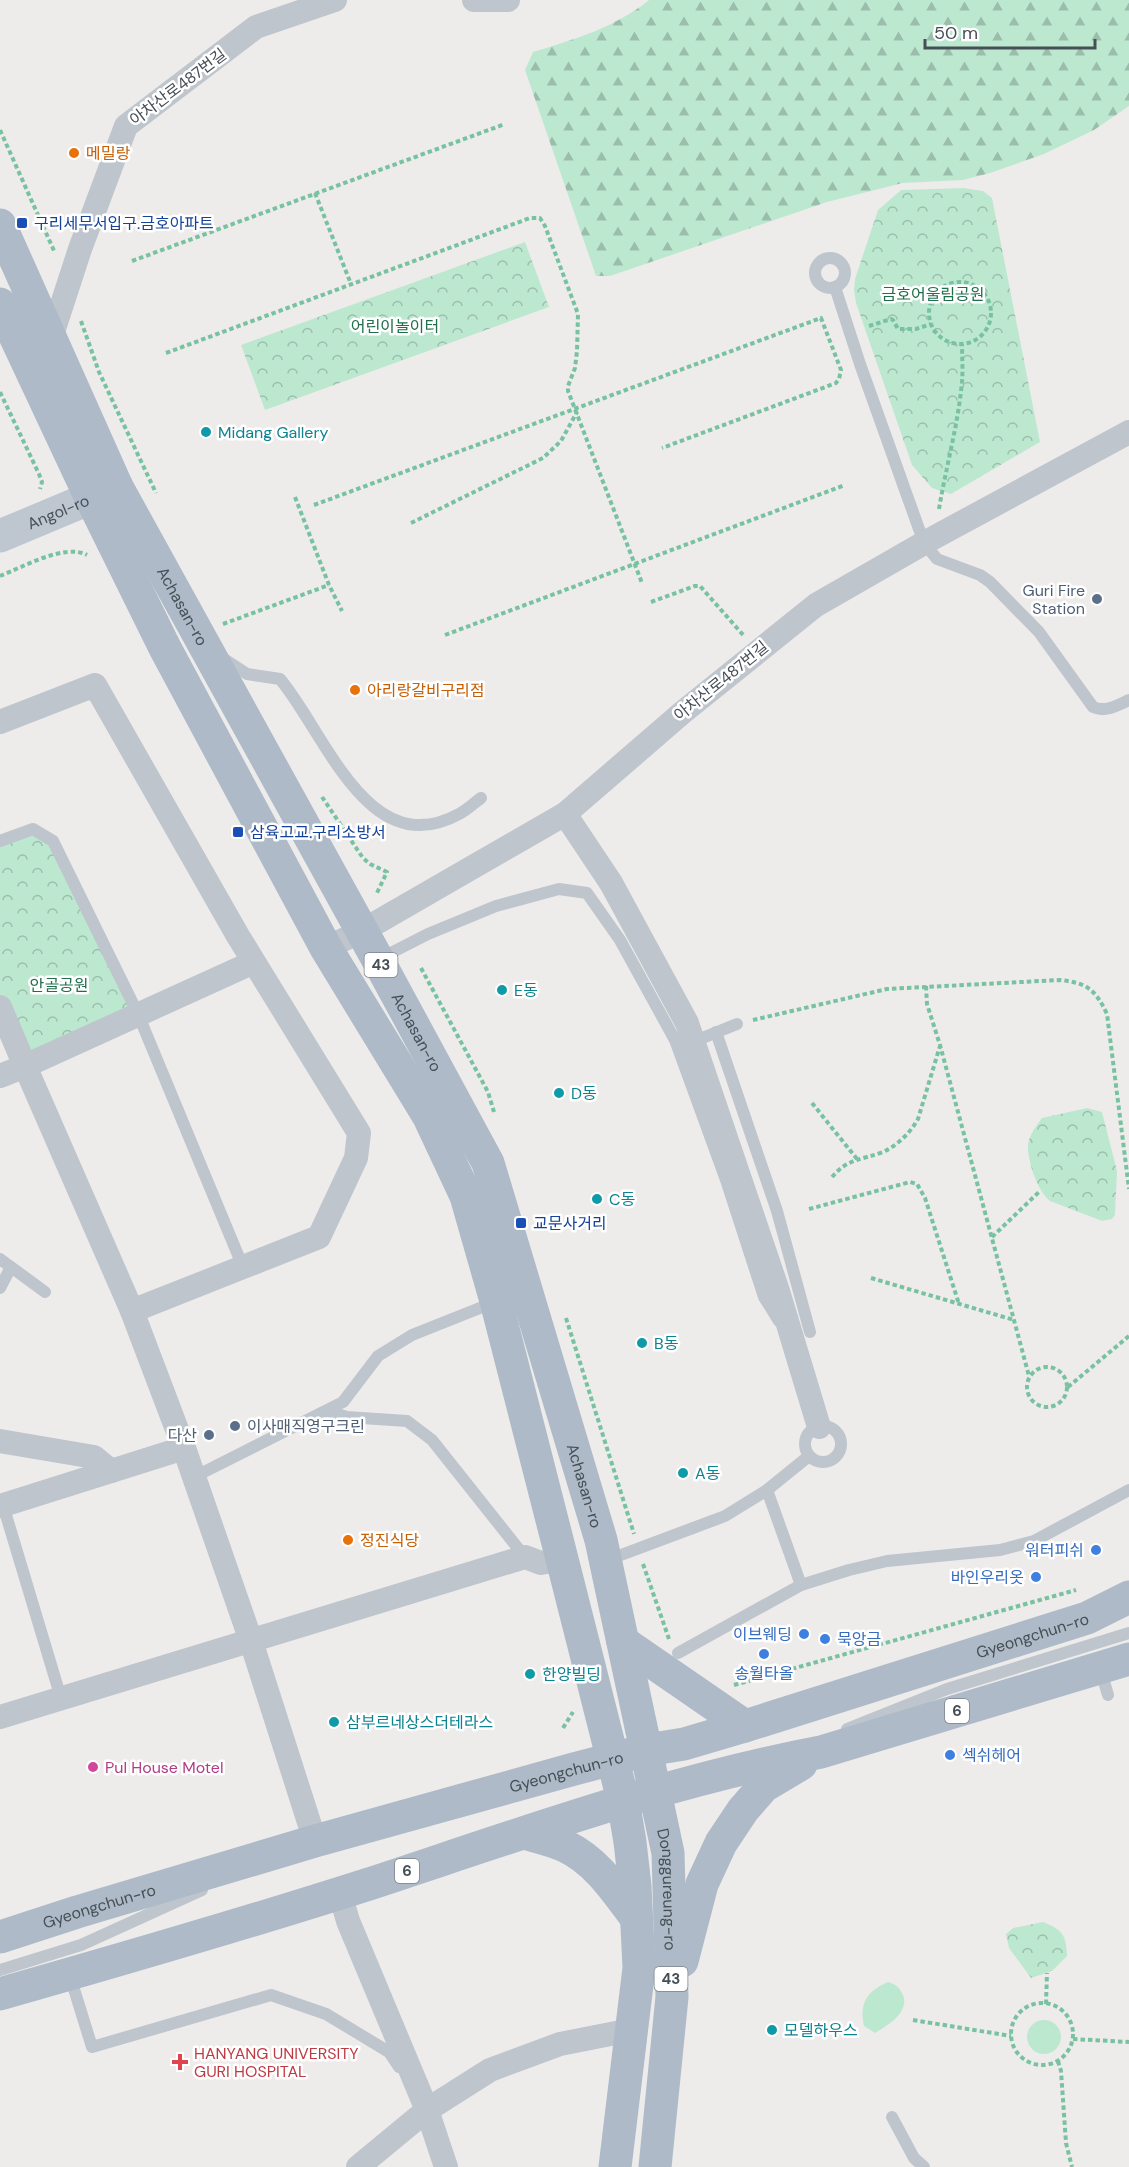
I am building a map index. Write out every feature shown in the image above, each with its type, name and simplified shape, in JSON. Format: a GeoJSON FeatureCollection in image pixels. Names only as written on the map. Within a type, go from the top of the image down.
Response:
{"type":"FeatureCollection","features":[{"type":"Feature","properties":{"kind":"main road","name":"Achasan-ro"},"geometry":{"type":"LineString","coordinates":[[0,225],[51,338],[104,493],[165,648],[326,948],[429,1117],[466,1196],[496,1301],[622,1800]]}},
{"type":"Feature","properties":{"kind":"main road","name":"Achasan-ro"},"geometry":{"type":"LineString","coordinates":[[0,304],[104,493],[215,637],[362,931],[488,1163],[598,1529],[656,1792]]}},
{"type":"Feature","properties":{"kind":"main road","name":"Gyeongchun-ro"},"geometry":{"type":"LineString","coordinates":[[0,1937],[305,1844],[647,1750],[684,1744],[745,1726],[1085,1603],[1129,1597]]}},
{"type":"Feature","properties":{"kind":"main road"},"geometry":{"type":"LineString","coordinates":[[623,1642],[745,1726]]}},
{"type":"Feature","properties":{"kind":"main road","name":"6"},"geometry":{"type":"LineString","coordinates":[[0,1994],[158,1949],[340,1893],[622,1800],[784,1759],[821,1752],[1112,1674]]}},
{"type":"Feature","properties":{"kind":"main road"},"geometry":{"type":"LineString","coordinates":[[672,1997],[702,1884],[721,1843],[743,1810],[764,1786],[821,1752]]}},
{"type":"Feature","properties":{"kind":"main road","name":"Donggureung-ro"},"geometry":{"type":"LineString","coordinates":[[655,2167],[672,1997],[669,1863],[656,1792]]}},
{"type":"Feature","properties":{"kind":"main road","name":"Donggureung-ro"},"geometry":{"type":"LineString","coordinates":[[615,2167],[639,1968],[630,1842],[622,1800]]}},
{"type":"Feature","properties":{"kind":"main road"},"geometry":{"type":"LineString","coordinates":[[524,1833],[564,1845],[584,1857],[611,1884],[637,1920]]}},
{"type":"Feature","properties":{"kind":"street","name":"아차산로487번길"},"geometry":{"type":"LineString","coordinates":[[51,338],[80,249],[126,126],[256,27],[335,0]]}},
{"type":"Feature","properties":{"kind":"street"},"geometry":{"type":"LineString","coordinates":[[474,0],[508,0]]}},
{"type":"Feature","properties":{"kind":"street","name":"아차산로487번길"},"geometry":{"type":"LineString","coordinates":[[326,948],[362,931],[565,814],[683,712],[816,605],[924,543],[1129,432]]}},
{"type":"Feature","properties":{"kind":"street","name":"Angol-ro"},"geometry":{"type":"LineString","coordinates":[[0,536],[104,493]]}},
{"type":"Feature","properties":{"kind":"street"},"geometry":{"type":"LineString","coordinates":[[0,722],[95,686],[254,962],[360,1133],[356,1158],[319,1237],[132,1311]]}},
{"type":"Feature","properties":{"kind":"street"},"geometry":{"type":"LineString","coordinates":[[565,814],[598,886],[657,965],[687,1023],[686,1046],[777,1288],[802,1340],[819,1427]]}},
{"type":"Feature","properties":{"kind":"street"},"geometry":{"type":"LineString","coordinates":[[0,1076],[254,962]]}},
{"type":"Feature","properties":{"kind":"street"},"geometry":{"type":"LineString","coordinates":[[0,1006],[132,1311],[184,1448],[251,1641],[305,1844]]}},
{"type":"Feature","properties":{"kind":"street"},"geometry":{"type":"LineString","coordinates":[[0,1441],[94,1458],[111,1471]]}},
{"type":"Feature","properties":{"kind":"street"},"geometry":{"type":"LineString","coordinates":[[1,1506],[184,1448]]}},
{"type":"Feature","properties":{"kind":"street"},"geometry":{"type":"LineString","coordinates":[[0,1717],[525,1557],[542,1563],[562,1559]]}},
{"type":"Feature","properties":{"kind":"street"},"geometry":{"type":"LineString","coordinates":[[340,1893],[348,1921],[428,2110],[446,2167]]}},
{"type":"Feature","properties":{"kind":"street"},"geometry":{"type":"LineString","coordinates":[[358,2167],[428,2110],[490,2070],[560,2044],[631,2030]]}},
{"type":"Feature","properties":{"kind":"lane"},"geometry":{"type":"LineString","coordinates":[[835,287],[924,543],[937,560],[980,575],[990,582],[1040,632],[1094,707],[1106,710],[1129,700]]}},
{"type":"Feature","properties":{"kind":"lane"},"geometry":{"type":"LineString","coordinates":[[215,637],[247,674],[280,679],[341,771],[371,806],[405,824],[436,824],[460,814],[481,798]]}},
{"type":"Feature","properties":{"kind":"lane"},"geometry":{"type":"LineString","coordinates":[[0,841],[33,829],[53,841],[138,1014],[243,1267]]}},
{"type":"Feature","properties":{"kind":"lane"},"geometry":{"type":"LineString","coordinates":[[378,960],[428,934],[496,906],[559,889],[598,886]]}},
{"type":"Feature","properties":{"kind":"lane"},"geometry":{"type":"LineString","coordinates":[[686,1046],[737,1024]]}},
{"type":"Feature","properties":{"kind":"lane"},"geometry":{"type":"LineString","coordinates":[[716,1032],[777,1211],[802,1340]]}},
{"type":"Feature","properties":{"kind":"lane"},"geometry":{"type":"LineString","coordinates":[[0,1259],[45,1292]]}},
{"type":"Feature","properties":{"kind":"lane"},"geometry":{"type":"LineString","coordinates":[[0,1288],[11,1267]]}},
{"type":"Feature","properties":{"kind":"lane"},"geometry":{"type":"LineString","coordinates":[[194,1477],[343,1402],[378,1356],[412,1335],[496,1301]]}},
{"type":"Feature","properties":{"kind":"lane"},"geometry":{"type":"LineString","coordinates":[[327,1411],[347,1417],[407,1422],[432,1440],[525,1557]]}},
{"type":"Feature","properties":{"kind":"lane"},"geometry":{"type":"LineString","coordinates":[[825,1426],[835,1431],[841,1441],[836,1457],[826,1462],[814,1460],[809,1456],[806,1450],[809,1433],[825,1426]]}},
{"type":"Feature","properties":{"kind":"lane"},"geometry":{"type":"LineString","coordinates":[[605,1561],[725,1516],[767,1490],[809,1456]]}},
{"type":"Feature","properties":{"kind":"lane"},"geometry":{"type":"LineString","coordinates":[[767,1490],[801,1585]]}},
{"type":"Feature","properties":{"kind":"lane"},"geometry":{"type":"LineString","coordinates":[[678,1653],[801,1585],[887,1561],[1020,1546],[1034,1541],[1129,1490]]}},
{"type":"Feature","properties":{"kind":"lane"},"geometry":{"type":"LineString","coordinates":[[1,1506],[60,1698]]}},
{"type":"Feature","properties":{"kind":"lane"},"geometry":{"type":"LineString","coordinates":[[1085,1603],[1129,1613]]}},
{"type":"Feature","properties":{"kind":"lane"},"geometry":{"type":"LineString","coordinates":[[784,1759],[858,1724],[947,1689],[1129,1633]]}},
{"type":"Feature","properties":{"kind":"lane"},"geometry":{"type":"LineString","coordinates":[[0,1970],[81,1945],[305,1844]]}},
{"type":"Feature","properties":{"kind":"lane"},"geometry":{"type":"LineString","coordinates":[[74,1989],[92,2047],[271,1995],[326,2013],[389,2052],[428,2110]]}},
{"type":"Feature","properties":{"kind":"lane"},"geometry":{"type":"LineString","coordinates":[[892,2117],[915,2158],[924,2167]]}},
{"type":"Feature","properties":{"kind":"path"},"geometry":{"type":"LineString","coordinates":[[132,261],[505,124]]}},
{"type":"Feature","properties":{"kind":"path"},"geometry":{"type":"LineString","coordinates":[[0,130],[60,262]]}},
{"type":"Feature","properties":{"kind":"path"},"geometry":{"type":"LineString","coordinates":[[315,193],[351,284]]}},
{"type":"Feature","properties":{"kind":"path"},"geometry":{"type":"LineString","coordinates":[[166,353],[530,218],[540,218],[546,226],[578,314],[578,351],[575,368],[567,386],[642,583]]}},
{"type":"Feature","properties":{"kind":"path"},"geometry":{"type":"LineString","coordinates":[[962,281],[973,284],[982,290],[992,309],[987,330],[972,342],[951,343],[942,339],[931,324],[928,313],[930,303],[942,287],[952,283],[962,281]]}},
{"type":"Feature","properties":{"kind":"path"},"geometry":{"type":"LineString","coordinates":[[314,505],[821,318],[841,370],[836,383],[662,448]]}},
{"type":"Feature","properties":{"kind":"path"},"geometry":{"type":"LineString","coordinates":[[869,326],[891,319],[898,329],[916,329],[931,324]]}},
{"type":"Feature","properties":{"kind":"path"},"geometry":{"type":"LineString","coordinates":[[81,320],[99,372],[156,493]]}},
{"type":"Feature","properties":{"kind":"path"},"geometry":{"type":"LineString","coordinates":[[939,509],[962,381],[962,344]]}},
{"type":"Feature","properties":{"kind":"path"},"geometry":{"type":"LineString","coordinates":[[0,392],[42,482],[39,491],[34,496]]}},
{"type":"Feature","properties":{"kind":"path"},"geometry":{"type":"LineString","coordinates":[[411,523],[543,458],[561,441],[576,410]]}},
{"type":"Feature","properties":{"kind":"path"},"geometry":{"type":"LineString","coordinates":[[445,635],[845,485]]}},
{"type":"Feature","properties":{"kind":"path"},"geometry":{"type":"LineString","coordinates":[[295,497],[329,585],[342,611]]}},
{"type":"Feature","properties":{"kind":"path"},"geometry":{"type":"LineString","coordinates":[[0,576],[42,559]]}},
{"type":"Feature","properties":{"kind":"path"},"geometry":{"type":"LineString","coordinates":[[215,637],[329,585]]}},
{"type":"Feature","properties":{"kind":"path"},"geometry":{"type":"LineString","coordinates":[[651,602],[700,586],[749,641]]}},
{"type":"Feature","properties":{"kind":"path"},"geometry":{"type":"LineString","coordinates":[[376,895],[387,872]]}},
{"type":"Feature","properties":{"kind":"path"},"geometry":{"type":"LineString","coordinates":[[737,1024],[887,989],[1060,980],[1078,982],[1096,995],[1107,1014],[1129,1189]]}},
{"type":"Feature","properties":{"kind":"path"},"geometry":{"type":"LineString","coordinates":[[926,986],[927,1004],[1029,1376],[1026,1389],[1028,1396],[1037,1405],[1051,1407],[1057,1405],[1066,1394],[1064,1375],[1053,1367],[1040,1368],[1029,1376]]}},
{"type":"Feature","properties":{"kind":"path"},"geometry":{"type":"LineString","coordinates":[[832,1177],[840,1167],[891,1148],[912,1130],[918,1119],[940,1045]]}},
{"type":"Feature","properties":{"kind":"path"},"geometry":{"type":"LineString","coordinates":[[812,1103],[857,1159]]}},
{"type":"Feature","properties":{"kind":"path"},"geometry":{"type":"LineString","coordinates":[[809,1209],[910,1182],[917,1184],[925,1198],[959,1304]]}},
{"type":"Feature","properties":{"kind":"path"},"geometry":{"type":"LineString","coordinates":[[992,1238],[1040,1191]]}},
{"type":"Feature","properties":{"kind":"path"},"geometry":{"type":"LineString","coordinates":[[871,1278],[1014,1320]]}},
{"type":"Feature","properties":{"kind":"path"},"geometry":{"type":"LineString","coordinates":[[1067,1388],[1129,1336]]}},
{"type":"Feature","properties":{"kind":"path"},"geometry":{"type":"LineString","coordinates":[[729,1686],[1085,1603]]}},
{"type":"Feature","properties":{"kind":"path"},"geometry":{"type":"LineString","coordinates":[[1046,2004],[1047,1973]]}},
{"type":"Feature","properties":{"kind":"path"},"geometry":{"type":"LineString","coordinates":[[1046,2004],[1060,2009],[1068,2016],[1072,2025],[1073,2040],[1066,2054],[1058,2061],[1048,2065],[1038,2065],[1028,2062],[1019,2055],[1011,2036],[1012,2026],[1023,2010],[1032,2005],[1046,2004]]}},
{"type":"Feature","properties":{"kind":"path"},"geometry":{"type":"LineString","coordinates":[[913,2020],[1011,2036]]}},
{"type":"Feature","properties":{"kind":"path"},"geometry":{"type":"LineString","coordinates":[[1073,2040],[1129,2042]]}},
{"type":"Feature","properties":{"kind":"path"},"geometry":{"type":"LineString","coordinates":[[1058,2061],[1061,2071],[1066,2143],[1072,2167]]}},
{"type":"Feature","properties":{"kind":"green space"},"geometry":{"type":"Polygon","coordinates":[[[649,0],[1129,0],[1129,106],[1094,130],[1044,154],[990,173],[963,180],[903,183],[827,202],[610,276],[596,276],[525,70],[533,52],[608,25],[623,18],[649,0]]]}},
{"type":"Feature","properties":{"kind":"green space","name":"금호어울림공원"},"geometry":{"type":"Polygon","coordinates":[[[964,188],[983,191],[992,198],[1040,442],[951,494],[932,488],[912,465],[856,303],[854,290],[855,279],[878,210],[901,190],[964,188]]]}},
{"type":"Feature","properties":{"kind":"green space","name":"어린이놀이터"},"geometry":{"type":"Polygon","coordinates":[[[525,242],[549,307],[265,410],[241,345],[525,242]]]}},
{"type":"Feature","properties":{"kind":"green space","name":"안골공원"},"geometry":{"type":"Polygon","coordinates":[[[33,829],[53,841],[138,1014],[25,1066],[0,1007],[0,841],[33,829]]]}},
{"type":"Feature","properties":{"kind":"green space"},"geometry":{"type":"Polygon","coordinates":[[[1087,1108],[1102,1112],[1117,1171],[1115,1215],[1112,1219],[1102,1221],[1050,1201],[1037,1183],[1028,1151],[1030,1137],[1042,1118],[1087,1108]]]}},
{"type":"Feature","properties":{"kind":"green space"},"geometry":{"type":"Polygon","coordinates":[[[1043,1922],[1062,1934],[1066,1943],[1067,1956],[1052,1971],[1031,1978],[1009,1948],[1006,1934],[1013,1928],[1043,1922]]]}},
{"type":"Feature","properties":{"kind":"green space"},"geometry":{"type":"Polygon","coordinates":[[[888,1982],[901,1991],[904,2006],[897,2017],[875,2033],[864,2026],[864,2004],[875,1989],[888,1982]]]}},
{"type":"Feature","properties":{"kind":"green space"},"geometry":{"type":"Polygon","coordinates":[[[1044,2020],[1056,2025],[1061,2037],[1056,2049],[1044,2054],[1032,2049],[1027,2037],[1032,2025],[1044,2020]]]}},
{"type":"Feature","properties":{"kind":"place","name":"메밀랑"},"geometry":{"type":"Point","coordinates":[74,153]}},
{"type":"Feature","properties":{"kind":"place","name":"구리세무서입구.금호아파트"},"geometry":{"type":"Point","coordinates":[22,223]}},
{"type":"Feature","properties":{"kind":"place","name":"Midang Gallery"},"geometry":{"type":"Point","coordinates":[206,432]}},
{"type":"Feature","properties":{"kind":"place","name":"Guri Fire Station"},"geometry":{"type":"Point","coordinates":[1097,599]}},
{"type":"Feature","properties":{"kind":"place","name":"아리랑갈비구리점"},"geometry":{"type":"Point","coordinates":[355,690]}},
{"type":"Feature","properties":{"kind":"place","name":"삼육고교.구리소방서"},"geometry":{"type":"Point","coordinates":[238,832]}},
{"type":"Feature","properties":{"kind":"place","name":"E동"},"geometry":{"type":"Point","coordinates":[502,990]}},
{"type":"Feature","properties":{"kind":"place","name":"D동"},"geometry":{"type":"Point","coordinates":[559,1093]}},
{"type":"Feature","properties":{"kind":"place","name":"C동"},"geometry":{"type":"Point","coordinates":[597,1199]}},
{"type":"Feature","properties":{"kind":"place","name":"교문사거리"},"geometry":{"type":"Point","coordinates":[521,1223]}},
{"type":"Feature","properties":{"kind":"place","name":"B동"},"geometry":{"type":"Point","coordinates":[642,1343]}},
{"type":"Feature","properties":{"kind":"place","name":"이사매직영구크린"},"geometry":{"type":"Point","coordinates":[235,1426]}},
{"type":"Feature","properties":{"kind":"place","name":"다산"},"geometry":{"type":"Point","coordinates":[209,1435]}},
{"type":"Feature","properties":{"kind":"place","name":"A동"},"geometry":{"type":"Point","coordinates":[683,1473]}},
{"type":"Feature","properties":{"kind":"place","name":"정진식당"},"geometry":{"type":"Point","coordinates":[348,1540]}},
{"type":"Feature","properties":{"kind":"place","name":"워터피쉬"},"geometry":{"type":"Point","coordinates":[1096,1550]}},
{"type":"Feature","properties":{"kind":"place","name":"바인우리옷"},"geometry":{"type":"Point","coordinates":[1036,1577]}},
{"type":"Feature","properties":{"kind":"place","name":"이브웨딩"},"geometry":{"type":"Point","coordinates":[804,1634]}},
{"type":"Feature","properties":{"kind":"place","name":"묵앙금"},"geometry":{"type":"Point","coordinates":[825,1639]}},
{"type":"Feature","properties":{"kind":"place","name":"송월타올"},"geometry":{"type":"Point","coordinates":[764,1654]}},
{"type":"Feature","properties":{"kind":"place","name":"한양빌딩"},"geometry":{"type":"Point","coordinates":[530,1674]}},
{"type":"Feature","properties":{"kind":"place","name":"삼부르네상스더테라스"},"geometry":{"type":"Point","coordinates":[334,1722]}},
{"type":"Feature","properties":{"kind":"place","name":"섹쉬헤어"},"geometry":{"type":"Point","coordinates":[950,1755]}},
{"type":"Feature","properties":{"kind":"place","name":"Pul House Motel"},"geometry":{"type":"Point","coordinates":[93,1767]}},
{"type":"Feature","properties":{"kind":"place","name":"모델하우스"},"geometry":{"type":"Point","coordinates":[772,2030]}},
{"type":"Feature","properties":{"kind":"place","name":"HANYANG UNIVERSITY GURI HOSPITAL"},"geometry":{"type":"Point","coordinates":[180,2062]}}]}
